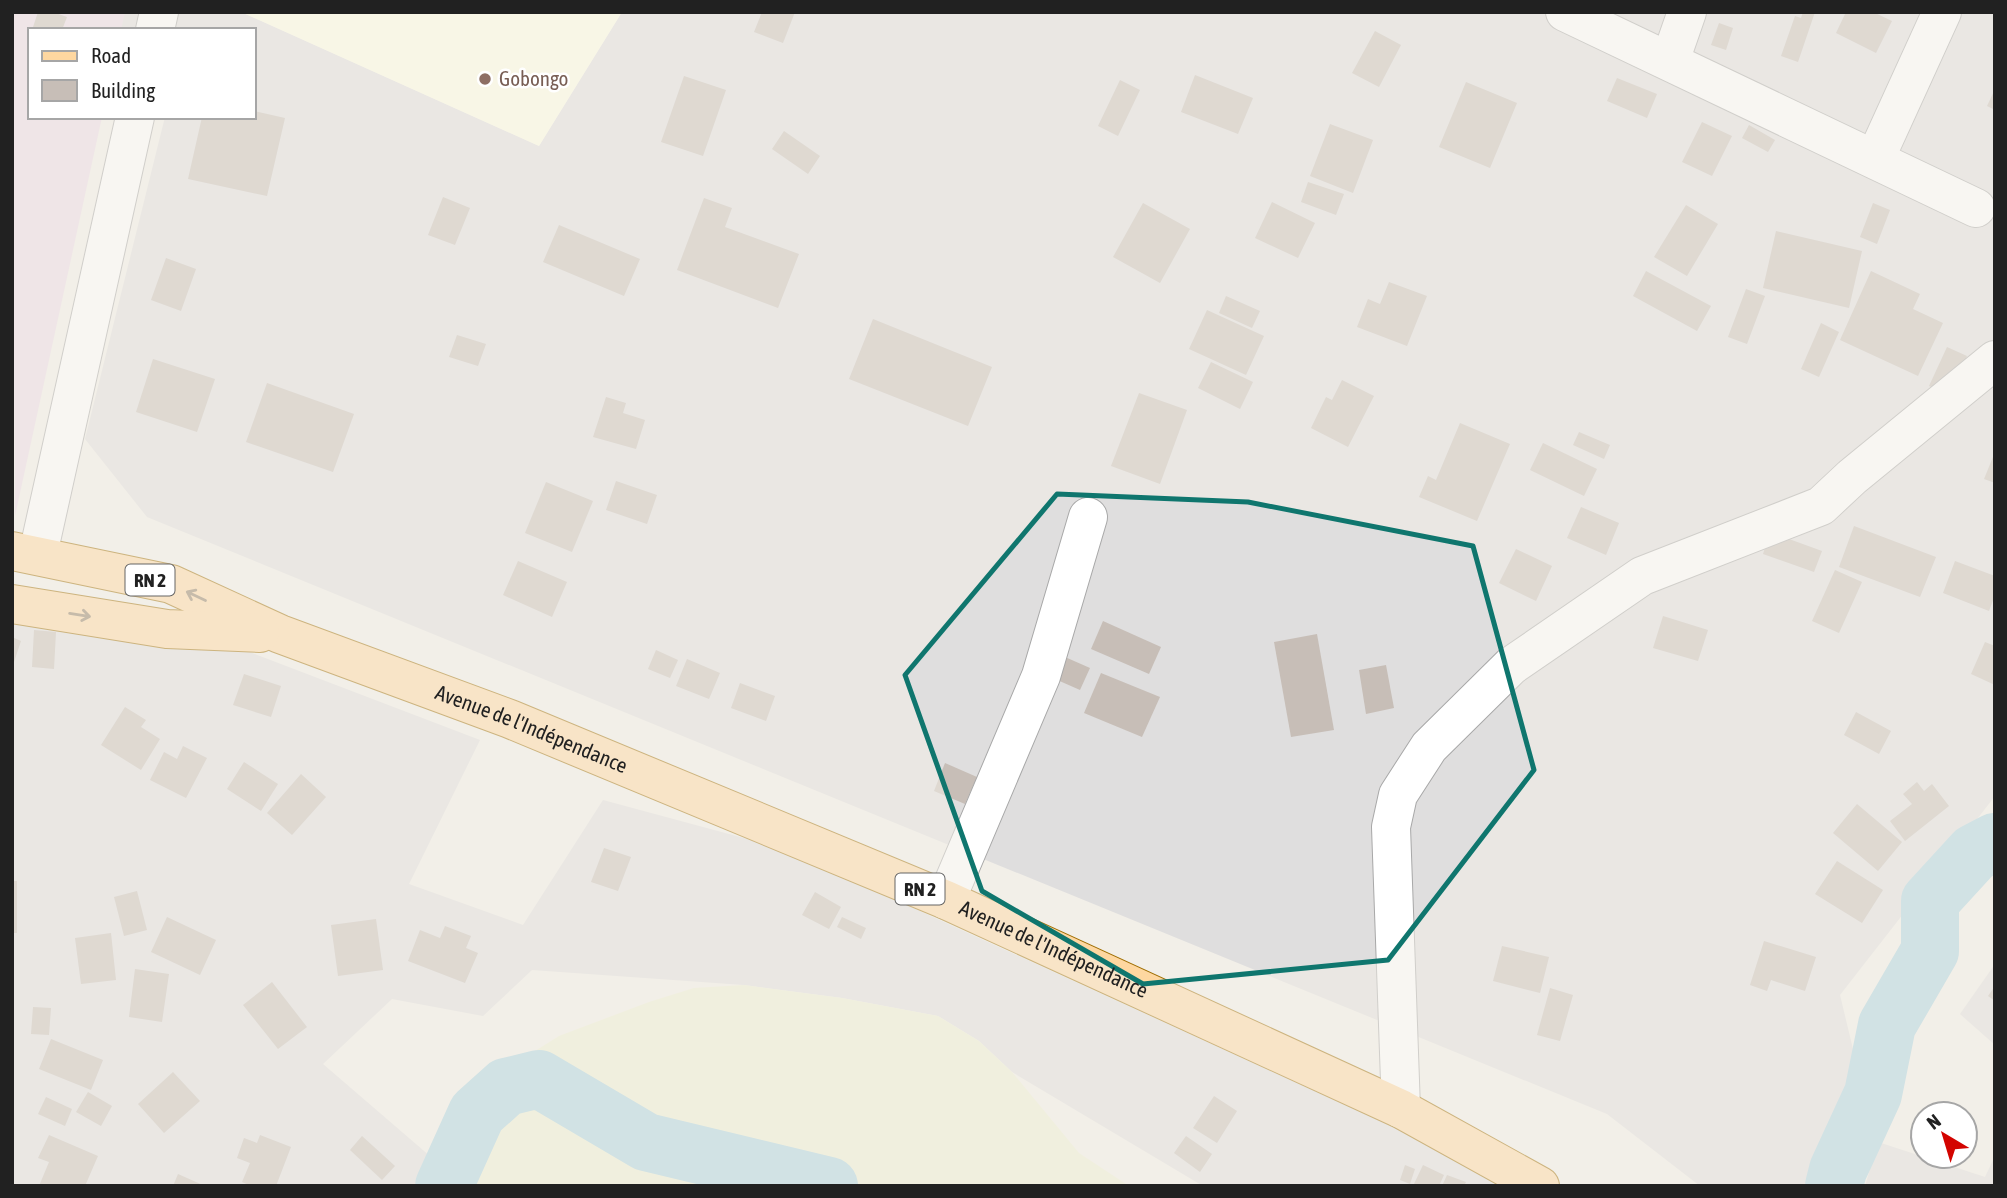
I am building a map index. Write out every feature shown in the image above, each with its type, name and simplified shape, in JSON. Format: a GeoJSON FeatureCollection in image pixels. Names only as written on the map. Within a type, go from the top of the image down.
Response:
{"type":"FeatureCollection","features":[{"type":"Feature","properties":{"kind":"main road","name":"Avenue de l'Indépendance"},"geometry":{"type":"LineString","coordinates":[[25,552],[171,584],[280,634],[510,719],[946,900],[1401,1109],[1541,1186]]}},
{"type":"Feature","properties":{"kind":"main road","name":"Avenue de l'Indépendance"},"geometry":{"type":"LineString","coordinates":[[12,604],[167,629],[280,634]]}},
{"type":"Feature","properties":{"kind":"street"},"geometry":{"type":"LineString","coordinates":[[1565,12],[1976,208]]}},
{"type":"Feature","properties":{"kind":"street"},"geometry":{"type":"LineString","coordinates":[[1670,61],[1687,12]]}},
{"type":"Feature","properties":{"kind":"street"},"geometry":{"type":"LineString","coordinates":[[1875,159],[1942,12]]}},
{"type":"Feature","properties":{"kind":"street"},"geometry":{"type":"LineString","coordinates":[[25,552],[134,119]]}},
{"type":"Feature","properties":{"kind":"street"},"geometry":{"type":"LineString","coordinates":[[1401,1109],[1391,827],[1398,795],[1429,747],[1511,666],[1642,576],[1821,506],[1852,477],[1995,360]]}},
{"type":"Feature","properties":{"kind":"street"},"geometry":{"type":"LineString","coordinates":[[946,900],[1041,676],[1088,517]]}},
{"type":"Feature","properties":{"kind":"highlighted area"},"geometry":{"type":"Polygon","coordinates":[[[1057,494],[1248,502],[1473,546],[1534,770],[1388,960],[1143,984],[982,891],[905,675],[1057,494]]]}},
{"type":"Feature","properties":{"kind":"shaded area"},"geometry":{"type":"Polygon","coordinates":[[[12,12],[241,12],[539,146],[622,12],[1995,12],[1995,796],[1840,995],[1858,1070],[1817,1186],[1700,1186],[1607,1114],[147,517],[85,439],[165,119],[256,119],[256,28],[28,28],[12,12]]]}},
{"type":"Feature","properties":{"kind":"shaded area"},"geometry":{"type":"Polygon","coordinates":[[[12,12],[125,12],[121,28],[28,28],[28,119],[102,119],[15,516],[12,12]]]}},
{"type":"Feature","properties":{"kind":"shaded area","name":"Gobongo"},"geometry":{"type":"Polygon","coordinates":[[[241,12],[622,12],[539,146],[241,12]]]}},
{"type":"Feature","properties":{"kind":"shaded area"},"geometry":{"type":"Polygon","coordinates":[[[12,624],[247,651],[480,740],[409,884],[523,925],[603,800],[784,849],[1488,1170],[1514,1186],[1203,1186],[1012,1072],[979,1041],[938,1016],[842,998],[744,985],[532,970],[483,1016],[392,999],[323,1064],[431,1157],[414,1186],[12,1186],[12,624]]]}},
{"type":"Feature","properties":{"kind":"shaded area"},"geometry":{"type":"Polygon","coordinates":[[[1995,964],[1995,1045],[1960,1014],[1995,964]]]}},
{"type":"Feature","properties":{"kind":"shaded area"},"geometry":{"type":"Polygon","coordinates":[[[744,985],[842,998],[938,1016],[979,1041],[1012,1072],[1079,1153],[1129,1186],[429,1186],[443,1145],[477,1113],[482,1095],[519,1061],[559,1036],[649,1002],[694,988],[744,985]]]}},
{"type":"Feature","properties":{"kind":"shaded area"},"geometry":{"type":"Polygon","coordinates":[[[1878,1142],[1909,1152],[1909,1170],[1964,1170],[1985,1177],[1995,1156],[1995,1186],[1865,1186],[1878,1142]]]}},
{"type":"Feature","properties":{"kind":"building"},"geometry":{"type":"Polygon","coordinates":[[[38,12],[53,12],[67,17],[63,28],[33,28],[38,12]]]}},
{"type":"Feature","properties":{"kind":"building"},"geometry":{"type":"Polygon","coordinates":[[[762,12],[795,12],[783,43],[754,32],[762,12]]]}},
{"type":"Feature","properties":{"kind":"building"},"geometry":{"type":"Polygon","coordinates":[[[1803,12],[1815,12],[1798,62],[1781,56],[1795,16],[1801,18],[1803,12]]]}},
{"type":"Feature","properties":{"kind":"building"},"geometry":{"type":"Polygon","coordinates":[[[1846,12],[1873,12],[1892,21],[1876,53],[1836,33],[1846,12]]]}},
{"type":"Feature","properties":{"kind":"building"},"geometry":{"type":"Polygon","coordinates":[[[1719,23],[1733,28],[1726,50],[1711,45],[1719,23]]]}},
{"type":"Feature","properties":{"kind":"building"},"geometry":{"type":"Polygon","coordinates":[[[1375,31],[1401,45],[1379,87],[1352,73],[1375,31]]]}},
{"type":"Feature","properties":{"kind":"building"},"geometry":{"type":"Polygon","coordinates":[[[1195,75],[1253,98],[1238,134],[1181,112],[1195,75]]]}},
{"type":"Feature","properties":{"kind":"building"},"geometry":{"type":"Polygon","coordinates":[[[684,76],[726,90],[703,156],[661,142],[684,76]]]}},
{"type":"Feature","properties":{"kind":"building"},"geometry":{"type":"Polygon","coordinates":[[[1617,78],[1657,94],[1647,118],[1607,101],[1617,78]]]}},
{"type":"Feature","properties":{"kind":"building"},"geometry":{"type":"Polygon","coordinates":[[[1120,80],[1140,90],[1118,136],[1098,126],[1120,80]]]}},
{"type":"Feature","properties":{"kind":"building"},"geometry":{"type":"Polygon","coordinates":[[[1466,82],[1517,103],[1490,168],[1439,147],[1466,82]]]}},
{"type":"Feature","properties":{"kind":"building"},"geometry":{"type":"Polygon","coordinates":[[[1995,89],[1995,110],[1987,106],[1995,89]]]}},
{"type":"Feature","properties":{"kind":"building"},"geometry":{"type":"Polygon","coordinates":[[[256,111],[285,118],[267,196],[188,179],[202,119],[256,119],[256,111]]]}},
{"type":"Feature","properties":{"kind":"building"},"geometry":{"type":"Polygon","coordinates":[[[1702,122],[1732,136],[1712,176],[1682,162],[1702,122]]]}},
{"type":"Feature","properties":{"kind":"building"},"geometry":{"type":"Polygon","coordinates":[[[1330,124],[1373,140],[1353,193],[1310,176],[1330,124]]]}},
{"type":"Feature","properties":{"kind":"building"},"geometry":{"type":"Polygon","coordinates":[[[1749,125],[1775,140],[1768,152],[1742,138],[1749,125]]]}},
{"type":"Feature","properties":{"kind":"building"},"geometry":{"type":"Polygon","coordinates":[[[784,131],[820,156],[808,174],[772,149],[784,131]]]}},
{"type":"Feature","properties":{"kind":"building"},"geometry":{"type":"Polygon","coordinates":[[[1308,182],[1344,194],[1336,215],[1301,202],[1308,182]]]}},
{"type":"Feature","properties":{"kind":"building"},"geometry":{"type":"Polygon","coordinates":[[[443,197],[470,208],[455,245],[428,235],[443,197]]]}},
{"type":"Feature","properties":{"kind":"building"},"geometry":{"type":"Polygon","coordinates":[[[704,198],[732,208],[725,227],[799,254],[778,308],[677,270],[704,198]]]}},
{"type":"Feature","properties":{"kind":"building"},"geometry":{"type":"Polygon","coordinates":[[[1272,202],[1315,223],[1298,258],[1255,238],[1272,202]]]}},
{"type":"Feature","properties":{"kind":"building"},"geometry":{"type":"Polygon","coordinates":[[[1143,203],[1190,229],[1160,283],[1113,257],[1143,203]]]}},
{"type":"Feature","properties":{"kind":"building"},"geometry":{"type":"Polygon","coordinates":[[[1873,203],[1890,210],[1877,244],[1860,237],[1873,203]]]}},
{"type":"Feature","properties":{"kind":"building"},"geometry":{"type":"Polygon","coordinates":[[[1686,205],[1718,224],[1687,276],[1654,257],[1686,205]]]}},
{"type":"Feature","properties":{"kind":"building"},"geometry":{"type":"Polygon","coordinates":[[[559,225],[640,259],[624,296],[543,262],[559,225]]]}},
{"type":"Feature","properties":{"kind":"building"},"geometry":{"type":"Polygon","coordinates":[[[1776,231],[1862,251],[1849,308],[1763,288],[1776,231]]]}},
{"type":"Feature","properties":{"kind":"building"},"geometry":{"type":"Polygon","coordinates":[[[166,258],[196,269],[181,311],[151,300],[166,258]]]}},
{"type":"Feature","properties":{"kind":"building"},"geometry":{"type":"Polygon","coordinates":[[[1646,271],[1711,306],[1697,331],[1633,296],[1646,271]]]}},
{"type":"Feature","properties":{"kind":"building"},"geometry":{"type":"Polygon","coordinates":[[[1871,271],[1920,294],[1913,309],[1943,323],[1918,376],[1840,340],[1871,271]]]}},
{"type":"Feature","properties":{"kind":"building"},"geometry":{"type":"Polygon","coordinates":[[[1389,282],[1427,296],[1407,346],[1357,327],[1368,299],[1380,304],[1389,282]]]}},
{"type":"Feature","properties":{"kind":"building"},"geometry":{"type":"Polygon","coordinates":[[[1746,289],[1765,296],[1747,344],[1728,337],[1746,289]]]}},
{"type":"Feature","properties":{"kind":"building"},"geometry":{"type":"Polygon","coordinates":[[[1226,296],[1260,311],[1252,328],[1219,313],[1226,296]]]}},
{"type":"Feature","properties":{"kind":"building"},"geometry":{"type":"Polygon","coordinates":[[[1207,310],[1264,336],[1246,375],[1189,349],[1207,310]]]}},
{"type":"Feature","properties":{"kind":"building"},"geometry":{"type":"Polygon","coordinates":[[[873,319],[992,367],[968,426],[849,379],[873,319]]]}},
{"type":"Feature","properties":{"kind":"building"},"geometry":{"type":"Polygon","coordinates":[[[1821,323],[1839,332],[1819,377],[1801,369],[1821,323]]]}},
{"type":"Feature","properties":{"kind":"building"},"geometry":{"type":"Polygon","coordinates":[[[457,335],[486,344],[478,366],[449,357],[457,335]]]}},
{"type":"Feature","properties":{"kind":"building"},"geometry":{"type":"Polygon","coordinates":[[[1947,347],[1967,356],[1950,396],[1929,386],[1947,347]]]}},
{"type":"Feature","properties":{"kind":"building"},"geometry":{"type":"Polygon","coordinates":[[[153,359],[215,379],[197,432],[136,412],[153,359]]]}},
{"type":"Feature","properties":{"kind":"building"},"geometry":{"type":"Polygon","coordinates":[[[1211,362],[1253,382],[1240,409],[1198,388],[1211,362]]]}},
{"type":"Feature","properties":{"kind":"building"},"geometry":{"type":"Polygon","coordinates":[[[1342,380],[1374,396],[1348,447],[1311,428],[1326,397],[1332,400],[1342,380]]]}},
{"type":"Feature","properties":{"kind":"building"},"geometry":{"type":"Polygon","coordinates":[[[267,383],[354,414],[333,472],[246,442],[267,383]]]}},
{"type":"Feature","properties":{"kind":"building"},"geometry":{"type":"Polygon","coordinates":[[[1139,393],[1187,410],[1160,484],[1111,466],[1139,393]]]}},
{"type":"Feature","properties":{"kind":"building"},"geometry":{"type":"Polygon","coordinates":[[[606,397],[626,403],[623,413],[645,420],[636,449],[593,437],[606,397]]]}},
{"type":"Feature","properties":{"kind":"building"},"geometry":{"type":"Polygon","coordinates":[[[1460,423],[1510,444],[1477,521],[1419,497],[1428,476],[1436,480],[1460,423]]]}},
{"type":"Feature","properties":{"kind":"building"},"geometry":{"type":"Polygon","coordinates":[[[1579,432],[1610,445],[1604,459],[1573,445],[1579,432]]]}},
{"type":"Feature","properties":{"kind":"building"},"geometry":{"type":"Polygon","coordinates":[[[1543,443],[1597,469],[1584,496],[1530,470],[1543,443]]]}},
{"type":"Feature","properties":{"kind":"building"},"geometry":{"type":"Polygon","coordinates":[[[1995,452],[1995,483],[1984,479],[1995,452]]]}},
{"type":"Feature","properties":{"kind":"building"},"geometry":{"type":"Polygon","coordinates":[[[616,481],[657,495],[647,524],[606,510],[616,481]]]}},
{"type":"Feature","properties":{"kind":"building"},"geometry":{"type":"Polygon","coordinates":[[[546,482],[593,501],[572,552],[525,533],[546,482]]]}},
{"type":"Feature","properties":{"kind":"building"},"geometry":{"type":"Polygon","coordinates":[[[1581,507],[1619,523],[1606,555],[1567,538],[1581,507]]]}},
{"type":"Feature","properties":{"kind":"building"},"geometry":{"type":"Polygon","coordinates":[[[1854,526],[1936,557],[1920,597],[1839,567],[1854,526]]]}},
{"type":"Feature","properties":{"kind":"building"},"geometry":{"type":"Polygon","coordinates":[[[1770,532],[1822,551],[1814,572],[1763,554],[1770,532]]]}},
{"type":"Feature","properties":{"kind":"building"},"geometry":{"type":"Polygon","coordinates":[[[1516,549],[1552,566],[1536,601],[1499,583],[1516,549]]]}},
{"type":"Feature","properties":{"kind":"building"},"geometry":{"type":"Polygon","coordinates":[[[518,561],[567,582],[552,617],[503,595],[518,561]]]}},
{"type":"Feature","properties":{"kind":"building"},"geometry":{"type":"Polygon","coordinates":[[[1955,561],[1995,576],[1995,595],[1989,611],[1943,593],[1955,561]]]}},
{"type":"Feature","properties":{"kind":"building"},"geometry":{"type":"Polygon","coordinates":[[[1835,570],[1862,582],[1839,633],[1812,621],[1835,570]]]}},
{"type":"Feature","properties":{"kind":"building"},"geometry":{"type":"Polygon","coordinates":[[[1663,616],[1708,630],[1698,661],[1653,648],[1663,616]]]}},
{"type":"Feature","properties":{"kind":"building"},"geometry":{"type":"Polygon","coordinates":[[[1103,621],[1161,647],[1149,674],[1091,649],[1103,621]]]}},
{"type":"Feature","properties":{"kind":"building"},"geometry":{"type":"Polygon","coordinates":[[[34,630],[56,632],[54,669],[32,667],[34,630]]]}},
{"type":"Feature","properties":{"kind":"building"},"geometry":{"type":"Polygon","coordinates":[[[1317,634],[1334,730],[1291,737],[1274,642],[1317,634]]]}},
{"type":"Feature","properties":{"kind":"building"},"geometry":{"type":"Polygon","coordinates":[[[12,637],[21,641],[13,665],[12,665],[12,637]]]}},
{"type":"Feature","properties":{"kind":"building"},"geometry":{"type":"Polygon","coordinates":[[[1985,642],[1995,646],[1995,685],[1971,674],[1985,642]]]}},
{"type":"Feature","properties":{"kind":"building"},"geometry":{"type":"Polygon","coordinates":[[[656,650],[678,660],[670,678],[648,669],[656,650]]]}},
{"type":"Feature","properties":{"kind":"building"},"geometry":{"type":"Polygon","coordinates":[[[1065,657],[1090,668],[1080,690],[1055,679],[1065,657]]]}},
{"type":"Feature","properties":{"kind":"building"},"geometry":{"type":"Polygon","coordinates":[[[687,659],[720,673],[709,699],[676,686],[687,659]]]}},
{"type":"Feature","properties":{"kind":"building"},"geometry":{"type":"Polygon","coordinates":[[[1386,665],[1394,708],[1366,714],[1359,670],[1386,665]]]}},
{"type":"Feature","properties":{"kind":"building"},"geometry":{"type":"Polygon","coordinates":[[[1101,673],[1160,697],[1142,737],[1084,713],[1101,673]]]}},
{"type":"Feature","properties":{"kind":"building"},"geometry":{"type":"Polygon","coordinates":[[[244,674],[281,686],[271,717],[233,705],[244,674]]]}},
{"type":"Feature","properties":{"kind":"building"},"geometry":{"type":"Polygon","coordinates":[[[740,683],[775,696],[766,721],[731,708],[740,683]]]}},
{"type":"Feature","properties":{"kind":"building"},"geometry":{"type":"Polygon","coordinates":[[[125,707],[146,720],[141,727],[160,739],[141,770],[101,745],[125,707]]]}},
{"type":"Feature","properties":{"kind":"building"},"geometry":{"type":"Polygon","coordinates":[[[1856,712],[1891,731],[1879,754],[1844,735],[1856,712]]]}},
{"type":"Feature","properties":{"kind":"building"},"geometry":{"type":"Polygon","coordinates":[[[183,746],[207,758],[186,798],[150,780],[164,752],[177,759],[183,746]]]}},
{"type":"Feature","properties":{"kind":"building"},"geometry":{"type":"Polygon","coordinates":[[[244,762],[278,784],[261,811],[227,789],[244,762]]]}},
{"type":"Feature","properties":{"kind":"building"},"geometry":{"type":"Polygon","coordinates":[[[945,763],[977,777],[965,804],[934,791],[945,763]]]}},
{"type":"Feature","properties":{"kind":"building"},"geometry":{"type":"Polygon","coordinates":[[[301,774],[326,797],[292,835],[267,813],[301,774]]]}},
{"type":"Feature","properties":{"kind":"building"},"geometry":{"type":"Polygon","coordinates":[[[1917,782],[1924,791],[1932,784],[1949,806],[1905,841],[1890,821],[1912,804],[1903,794],[1917,782]]]}},
{"type":"Feature","properties":{"kind":"building"},"geometry":{"type":"Polygon","coordinates":[[[1857,804],[1902,842],[1878,871],[1833,833],[1857,804]]]}},
{"type":"Feature","properties":{"kind":"building"},"geometry":{"type":"Polygon","coordinates":[[[604,848],[631,857],[618,891],[591,882],[604,848]]]}},
{"type":"Feature","properties":{"kind":"building"},"geometry":{"type":"Polygon","coordinates":[[[1837,861],[1883,890],[1862,923],[1815,894],[1837,861]]]}},
{"type":"Feature","properties":{"kind":"building"},"geometry":{"type":"Polygon","coordinates":[[[12,881],[17,881],[17,933],[12,933],[12,881]]]}},
{"type":"Feature","properties":{"kind":"building"},"geometry":{"type":"Polygon","coordinates":[[[137,891],[147,930],[124,936],[114,897],[137,891]]]}},
{"type":"Feature","properties":{"kind":"building"},"geometry":{"type":"Polygon","coordinates":[[[815,892],[841,907],[829,929],[802,915],[815,892]]]}},
{"type":"Feature","properties":{"kind":"building"},"geometry":{"type":"Polygon","coordinates":[[[167,917],[216,940],[200,975],[151,952],[167,917]]]}},
{"type":"Feature","properties":{"kind":"building"},"geometry":{"type":"Polygon","coordinates":[[[842,917],[866,928],[861,939],[837,927],[842,917]]]}},
{"type":"Feature","properties":{"kind":"building"},"geometry":{"type":"Polygon","coordinates":[[[376,919],[383,970],[338,976],[331,925],[376,919]]]}},
{"type":"Feature","properties":{"kind":"building"},"geometry":{"type":"Polygon","coordinates":[[[445,926],[471,936],[466,948],[478,953],[465,983],[408,961],[420,930],[440,938],[445,926]]]}},
{"type":"Feature","properties":{"kind":"building"},"geometry":{"type":"Polygon","coordinates":[[[111,933],[116,980],[81,984],[75,938],[111,933]]]}},
{"type":"Feature","properties":{"kind":"building"},"geometry":{"type":"Polygon","coordinates":[[[1764,941],[1816,957],[1805,991],[1771,980],[1767,991],[1750,985],[1764,941]]]}},
{"type":"Feature","properties":{"kind":"building"},"geometry":{"type":"Polygon","coordinates":[[[1502,946],[1549,957],[1540,993],[1493,981],[1502,946]]]}},
{"type":"Feature","properties":{"kind":"building"},"geometry":{"type":"Polygon","coordinates":[[[135,969],[169,974],[162,1022],[129,1017],[135,969]]]}},
{"type":"Feature","properties":{"kind":"building"},"geometry":{"type":"Polygon","coordinates":[[[272,982],[307,1027],[278,1049],[243,1005],[272,982]]]}},
{"type":"Feature","properties":{"kind":"building"},"geometry":{"type":"Polygon","coordinates":[[[1995,986],[1995,1001],[1988,996],[1995,986]]]}},
{"type":"Feature","properties":{"kind":"building"},"geometry":{"type":"Polygon","coordinates":[[[1550,988],[1573,995],[1560,1041],[1537,1035],[1550,988]]]}},
{"type":"Feature","properties":{"kind":"building"},"geometry":{"type":"Polygon","coordinates":[[[33,1007],[51,1008],[49,1035],[31,1034],[33,1007]]]}},
{"type":"Feature","properties":{"kind":"building"},"geometry":{"type":"Polygon","coordinates":[[[51,1039],[103,1060],[91,1090],[39,1069],[51,1039]]]}},
{"type":"Feature","properties":{"kind":"building"},"geometry":{"type":"Polygon","coordinates":[[[173,1072],[200,1101],[164,1133],[138,1104],[173,1072]]]}},
{"type":"Feature","properties":{"kind":"building"},"geometry":{"type":"Polygon","coordinates":[[[88,1092],[112,1106],[101,1126],[76,1112],[88,1092]]]}},
{"type":"Feature","properties":{"kind":"building"},"geometry":{"type":"Polygon","coordinates":[[[1214,1096],[1237,1111],[1217,1143],[1193,1128],[1214,1096]]]}},
{"type":"Feature","properties":{"kind":"building"},"geometry":{"type":"Polygon","coordinates":[[[46,1097],[72,1109],[65,1126],[38,1114],[46,1097]]]}},
{"type":"Feature","properties":{"kind":"building"},"geometry":{"type":"Polygon","coordinates":[[[49,1135],[98,1156],[85,1186],[39,1186],[49,1162],[38,1158],[49,1135]]]}},
{"type":"Feature","properties":{"kind":"building"},"geometry":{"type":"Polygon","coordinates":[[[260,1135],[291,1147],[276,1186],[251,1186],[242,1182],[250,1163],[237,1158],[244,1138],[257,1143],[260,1135]]]}},
{"type":"Feature","properties":{"kind":"building"},"geometry":{"type":"Polygon","coordinates":[[[362,1136],[395,1166],[382,1180],[350,1150],[362,1136]]]}},
{"type":"Feature","properties":{"kind":"building"},"geometry":{"type":"Polygon","coordinates":[[[1186,1136],[1212,1154],[1200,1172],[1174,1153],[1186,1136]]]}},
{"type":"Feature","properties":{"kind":"building"},"geometry":{"type":"Polygon","coordinates":[[[1405,1165],[1415,1169],[1410,1184],[1400,1180],[1405,1165]]]}},
{"type":"Feature","properties":{"kind":"building"},"geometry":{"type":"Polygon","coordinates":[[[1423,1165],[1444,1175],[1439,1186],[1413,1186],[1423,1165]]]}},
{"type":"Feature","properties":{"kind":"building"},"geometry":{"type":"Polygon","coordinates":[[[178,1174],[205,1186],[173,1186],[178,1174]]]}},
{"type":"Feature","properties":{"kind":"building"},"geometry":{"type":"Polygon","coordinates":[[[1447,1175],[1466,1182],[1464,1186],[1442,1186],[1447,1175]]]}},
{"type":"Feature","properties":{"kind":"waterway"},"geometry":{"type":"LineString","coordinates":[[1834,1186],[1838,1170],[1873,1094],[1887,1025],[1930,951],[1930,901],[1974,853],[1995,842]]}},
{"type":"Feature","properties":{"kind":"waterway"},"geometry":{"type":"LineString","coordinates":[[444,1186],[477,1113],[506,1087],[539,1079],[646,1142],[829,1186]]}},
{"type":"Feature","properties":{"kind":"place","name":"Gobongo"},"geometry":{"type":"Point","coordinates":[485,79]}}]}
